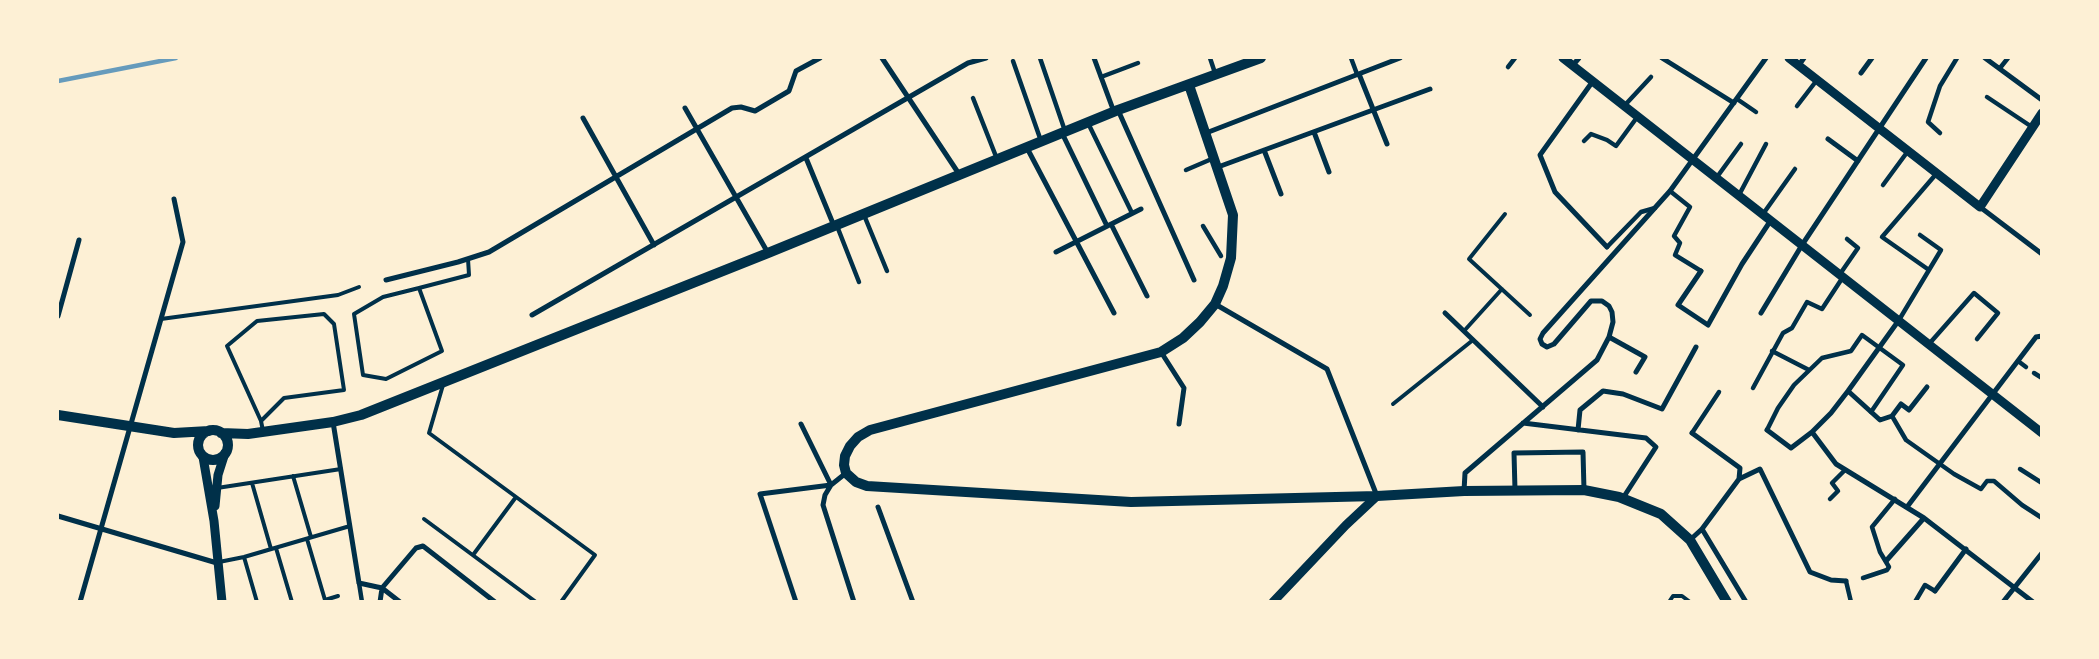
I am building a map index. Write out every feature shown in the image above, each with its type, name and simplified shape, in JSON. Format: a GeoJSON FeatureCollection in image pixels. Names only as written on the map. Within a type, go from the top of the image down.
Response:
{"type":"FeatureCollection","features":[{"type":"Feature","properties":{"kind":"main road"},"geometry":{"type":"LineString","coordinates":[[209,431],[204,434],[198,445],[199,451],[203,457],[215,460],[234,441],[262,426],[333,422],[361,415],[768,253],[1088,122],[1216,75],[1242,61],[1261,58]]}},
{"type":"Feature","properties":{"kind":"main road"},"geometry":{"type":"LineString","coordinates":[[1189,85],[1233,215],[1231,258],[1224,286],[1215,304],[1183,338],[1161,352],[870,430],[858,437],[850,446],[845,456],[846,474],[856,482],[867,486],[1131,502],[1377,496],[1464,491],[1584,490],[1623,498],[1661,514],[1690,540],[1727,602]]}},
{"type":"Feature","properties":{"kind":"main road"},"geometry":{"type":"LineString","coordinates":[[58,415],[174,432],[209,431],[248,434]]}},
{"type":"Feature","properties":{"kind":"main road"},"geometry":{"type":"LineString","coordinates":[[174,432],[198,445]]}},
{"type":"Feature","properties":{"kind":"main road"},"geometry":{"type":"LineString","coordinates":[[221,433],[225,437],[226,451]]}},
{"type":"Feature","properties":{"kind":"street"},"geometry":{"type":"LineString","coordinates":[[882,58],[960,174]]}},
{"type":"Feature","properties":{"kind":"street"},"geometry":{"type":"LineString","coordinates":[[532,315],[806,158],[908,98],[967,60],[986,58]]}},
{"type":"Feature","properties":{"kind":"street"},"geometry":{"type":"LineString","coordinates":[[1040,58],[1064,132],[1109,225],[1147,296]]}},
{"type":"Feature","properties":{"kind":"street"},"geometry":{"type":"LineString","coordinates":[[1094,58],[1116,111],[1194,280]]}},
{"type":"Feature","properties":{"kind":"street"},"geometry":{"type":"LineString","coordinates":[[1210,58],[1216,75]]}},
{"type":"Feature","properties":{"kind":"street"},"geometry":{"type":"LineString","coordinates":[[1351,58],[1387,144]]}},
{"type":"Feature","properties":{"kind":"street"},"geometry":{"type":"LineString","coordinates":[[1206,133],[1400,58]]}},
{"type":"Feature","properties":{"kind":"street"},"geometry":{"type":"LineString","coordinates":[[1508,67],[1515,58]]}},
{"type":"Feature","properties":{"kind":"street"},"geometry":{"type":"LineString","coordinates":[[1563,58],[2042,432]]}},
{"type":"Feature","properties":{"kind":"street"},"geometry":{"type":"LineString","coordinates":[[1573,66],[1579,58]]}},
{"type":"Feature","properties":{"kind":"street"},"geometry":{"type":"LineString","coordinates":[[1662,58],[1756,112]]}},
{"type":"Feature","properties":{"kind":"street"},"geometry":{"type":"LineString","coordinates":[[1464,491],[1465,473],[1597,360],[1610,337],[1613,322],[1609,306],[1602,301],[1596,300],[1591,302],[1554,344],[1547,347],[1542,344],[1540,339],[1543,333],[1670,191],[1766,58]]}},
{"type":"Feature","properties":{"kind":"street"},"geometry":{"type":"LineString","coordinates":[[1789,58],[1801,61],[1817,80],[2042,254]]}},
{"type":"Feature","properties":{"kind":"street"},"geometry":{"type":"LineString","coordinates":[[1861,73],[1872,58]]}},
{"type":"Feature","properties":{"kind":"street"},"geometry":{"type":"LineString","coordinates":[[1761,313],[1802,245],[1926,58]]}},
{"type":"Feature","properties":{"kind":"street"},"geometry":{"type":"LineString","coordinates":[[1940,133],[1928,122],[1940,86],[1957,58]]}},
{"type":"Feature","properties":{"kind":"street"},"geometry":{"type":"LineString","coordinates":[[1985,58],[2042,100]]}},
{"type":"Feature","properties":{"kind":"street"},"geometry":{"type":"LineString","coordinates":[[2000,68],[2008,58]]}},
{"type":"Feature","properties":{"kind":"street"},"geometry":{"type":"LineString","coordinates":[[386,280],[489,252],[732,108],[741,107],[755,111],[789,91],[796,71],[817,59]]}},
{"type":"Feature","properties":{"kind":"street"},"geometry":{"type":"LineString","coordinates":[[1013,61],[1041,141]]}},
{"type":"Feature","properties":{"kind":"street"},"geometry":{"type":"LineString","coordinates":[[1101,77],[1138,64]]}},
{"type":"Feature","properties":{"kind":"street"},"geometry":{"type":"LineString","coordinates":[[1625,105],[1652,77]]}},
{"type":"Feature","properties":{"kind":"street"},"geometry":{"type":"LineString","coordinates":[[1797,106],[1817,80]]}},
{"type":"Feature","properties":{"kind":"street"},"geometry":{"type":"LineString","coordinates":[[1593,81],[1540,155],[1555,192],[1608,247],[1641,212],[1655,208]]}},
{"type":"Feature","properties":{"kind":"street"},"geometry":{"type":"LineString","coordinates":[[1186,170],[1264,150],[1430,89]]}},
{"type":"Feature","properties":{"kind":"street"},"geometry":{"type":"LineString","coordinates":[[1987,97],[2032,127]]}},
{"type":"Feature","properties":{"kind":"street"},"geometry":{"type":"LineString","coordinates":[[973,98],[998,159]]}},
{"type":"Feature","properties":{"kind":"street"},"geometry":{"type":"LineString","coordinates":[[685,108],[768,253]]}},
{"type":"Feature","properties":{"kind":"street"},"geometry":{"type":"LineString","coordinates":[[1980,207],[2042,113]]}},
{"type":"Feature","properties":{"kind":"street"},"geometry":{"type":"LineString","coordinates":[[1584,141],[1591,134],[1607,140],[1616,146],[1638,116]]}},
{"type":"Feature","properties":{"kind":"street"},"geometry":{"type":"LineString","coordinates":[[583,118],[654,245]]}},
{"type":"Feature","properties":{"kind":"street"},"geometry":{"type":"LineString","coordinates":[[1088,122],[1132,213]]}},
{"type":"Feature","properties":{"kind":"street"},"geometry":{"type":"LineString","coordinates":[[1314,132],[1329,172]]}},
{"type":"Feature","properties":{"kind":"street"},"geometry":{"type":"LineString","coordinates":[[1828,139],[1858,161]]}},
{"type":"Feature","properties":{"kind":"street"},"geometry":{"type":"LineString","coordinates":[[1716,177],[1741,144]]}},
{"type":"Feature","properties":{"kind":"street"},"geometry":{"type":"LineString","coordinates":[[1739,195],[1766,144]]}},
{"type":"Feature","properties":{"kind":"street"},"geometry":{"type":"LineString","coordinates":[[1026,147],[1114,312]]}},
{"type":"Feature","properties":{"kind":"street"},"geometry":{"type":"LineString","coordinates":[[1264,150],[1281,194]]}},
{"type":"Feature","properties":{"kind":"street"},"geometry":{"type":"LineString","coordinates":[[1883,185],[1908,151]]}},
{"type":"Feature","properties":{"kind":"street"},"geometry":{"type":"LineString","coordinates":[[806,158],[859,282]]}},
{"type":"Feature","properties":{"kind":"street"},"geometry":{"type":"LineString","coordinates":[[1763,214],[1795,169]]}},
{"type":"Feature","properties":{"kind":"street"},"geometry":{"type":"LineString","coordinates":[[1929,270],[1882,237],[1937,173]]}},
{"type":"Feature","properties":{"kind":"street"},"geometry":{"type":"LineString","coordinates":[[1670,191],[1690,207],[1674,236],[1680,243],[1675,255],[1701,271],[1678,305],[1708,325],[1742,264],[1771,220]]}},
{"type":"Feature","properties":{"kind":"street"},"geometry":{"type":"LineString","coordinates":[[80,602],[183,242],[174,199]]}},
{"type":"Feature","properties":{"kind":"street"},"geometry":{"type":"LineString","coordinates":[[1056,252],[1141,209]]}},
{"type":"Feature","properties":{"kind":"street"},"geometry":{"type":"LineString","coordinates":[[864,214],[887,271]]}},
{"type":"Feature","properties":{"kind":"street"},"geometry":{"type":"LineString","coordinates":[[1203,226],[1221,256]]}},
{"type":"Feature","properties":{"kind":"street"},"geometry":{"type":"LineString","coordinates":[[1871,412],[1903,365],[1878,348],[1862,335],[1850,351],[1826,357],[1794,385],[1778,408],[1767,430],[1791,448],[1812,432],[1831,413],[1848,391],[1878,348],[1899,320],[1941,250],[1920,235]]}},
{"type":"Feature","properties":{"kind":"street"},"geometry":{"type":"LineString","coordinates":[[1753,388],[1783,333],[1792,328],[1807,302],[1822,309],[1858,248],[1847,239]]}},
{"type":"Feature","properties":{"kind":"street"},"geometry":{"type":"LineString","coordinates":[[58,316],[79,240]]}},
{"type":"Feature","properties":{"kind":"street"},"geometry":{"type":"LineString","coordinates":[[1929,344],[1974,293],[1998,313],[1977,338]]}},
{"type":"Feature","properties":{"kind":"street"},"geometry":{"type":"LineString","coordinates":[[1215,304],[1328,369],[1377,496],[1340,531],[1273,602]]}},
{"type":"Feature","properties":{"kind":"street"},"geometry":{"type":"LineString","coordinates":[[1445,313],[1543,407]]}},
{"type":"Feature","properties":{"kind":"street"},"geometry":{"type":"LineString","coordinates":[[1906,507],[2039,336]]}},
{"type":"Feature","properties":{"kind":"street"},"geometry":{"type":"LineString","coordinates":[[1610,337],[1645,357],[1636,372]]}},
{"type":"Feature","properties":{"kind":"street"},"geometry":{"type":"LineString","coordinates":[[1578,430],[1580,410],[1603,391],[1623,394],[1662,409],[1696,347]]}},
{"type":"Feature","properties":{"kind":"street"},"geometry":{"type":"LineString","coordinates":[[1772,351],[1809,370]]}},
{"type":"Feature","properties":{"kind":"street"},"geometry":{"type":"LineString","coordinates":[[1161,352],[1184,388],[1179,424]]}},
{"type":"Feature","properties":{"kind":"street"},"geometry":{"type":"LineString","coordinates":[[2018,361],[2026,367]]}},
{"type":"Feature","properties":{"kind":"street"},"geometry":{"type":"LineString","coordinates":[[2034,373],[2042,378]]}},
{"type":"Feature","properties":{"kind":"street"},"geometry":{"type":"LineString","coordinates":[[1848,391],[1880,420],[1892,416],[1901,404],[1909,410],[1927,387]]}},
{"type":"Feature","properties":{"kind":"street"},"geometry":{"type":"LineString","coordinates":[[1719,392],[1692,433],[1740,468],[1740,479]]}},
{"type":"Feature","properties":{"kind":"street"},"geometry":{"type":"LineString","coordinates":[[1892,416],[1906,440],[1940,464],[1981,489],[1988,481],[1994,481],[2022,505],[2027,506],[2042,518]]}},
{"type":"Feature","properties":{"kind":"street"},"geometry":{"type":"LineString","coordinates":[[333,422],[362,602]]}},
{"type":"Feature","properties":{"kind":"street"},"geometry":{"type":"LineString","coordinates":[[1523,423],[1646,438],[1656,446],[1623,498]]}},
{"type":"Feature","properties":{"kind":"street"},"geometry":{"type":"LineString","coordinates":[[801,424],[830,485]]}},
{"type":"Feature","properties":{"kind":"street"},"geometry":{"type":"LineString","coordinates":[[1812,432],[1836,464],[1924,518],[2033,602]]}},
{"type":"Feature","properties":{"kind":"street"},"geometry":{"type":"LineString","coordinates":[[214,521],[216,488],[226,451]]}},
{"type":"Feature","properties":{"kind":"street"},"geometry":{"type":"LineString","coordinates":[[1515,490],[1514,453],[1583,452],[1584,490]]}},
{"type":"Feature","properties":{"kind":"street"},"geometry":{"type":"LineString","coordinates":[[203,457],[214,521],[222,602]]}},
{"type":"Feature","properties":{"kind":"street"},"geometry":{"type":"LineString","coordinates":[[2020,469],[2042,483]]}},
{"type":"Feature","properties":{"kind":"street"},"geometry":{"type":"LineString","coordinates":[[1690,540],[1702,528],[1740,479],[1760,470],[1810,572],[1831,580],[1846,580],[1851,602]]}},
{"type":"Feature","properties":{"kind":"street"},"geometry":{"type":"LineString","coordinates":[[1830,499],[1838,491],[1832,483],[1845,470]]}},
{"type":"Feature","properties":{"kind":"street"},"geometry":{"type":"LineString","coordinates":[[846,474],[830,485],[825,494],[823,506],[854,602]]}},
{"type":"Feature","properties":{"kind":"street"},"geometry":{"type":"LineString","coordinates":[[796,602],[760,494],[830,485]]}},
{"type":"Feature","properties":{"kind":"street"},"geometry":{"type":"LineString","coordinates":[[1863,578],[1887,570],[1889,567],[1880,552],[1872,527],[1895,500]]}},
{"type":"Feature","properties":{"kind":"street"},"geometry":{"type":"LineString","coordinates":[[878,506],[913,602]]}},
{"type":"Feature","properties":{"kind":"street"},"geometry":{"type":"LineString","coordinates":[[58,516],[217,563]]}},
{"type":"Feature","properties":{"kind":"street"},"geometry":{"type":"LineString","coordinates":[[1886,561],[1924,518]]}},
{"type":"Feature","properties":{"kind":"street"},"geometry":{"type":"LineString","coordinates":[[1702,528],[1746,602]]}},
{"type":"Feature","properties":{"kind":"street"},"geometry":{"type":"LineString","coordinates":[[380,602],[382,588],[416,548],[423,546],[495,602]]}},
{"type":"Feature","properties":{"kind":"street"},"geometry":{"type":"LineString","coordinates":[[1915,602],[1925,585],[1935,591],[1966,549]]}},
{"type":"Feature","properties":{"kind":"street"},"geometry":{"type":"LineString","coordinates":[[2004,602],[2042,553]]}},
{"type":"Feature","properties":{"kind":"street"},"geometry":{"type":"LineString","coordinates":[[359,583],[382,588],[400,602]]}},
{"type":"Feature","properties":{"kind":"lane"},"geometry":{"type":"LineString","coordinates":[[1505,214],[1469,259],[1530,315]]}},
{"type":"Feature","properties":{"kind":"lane"},"geometry":{"type":"LineString","coordinates":[[419,288],[442,351],[386,379],[364,375],[354,314],[383,297],[469,275],[468,259]]}},
{"type":"Feature","properties":{"kind":"lane"},"geometry":{"type":"LineString","coordinates":[[161,318],[338,295],[359,287]]}},
{"type":"Feature","properties":{"kind":"lane"},"geometry":{"type":"LineString","coordinates":[[1464,331],[1502,289]]}},
{"type":"Feature","properties":{"kind":"lane"},"geometry":{"type":"LineString","coordinates":[[324,314],[334,324],[344,390],[284,398],[262,426],[228,346],[257,321],[324,314]]}},
{"type":"Feature","properties":{"kind":"lane"},"geometry":{"type":"LineString","coordinates":[[1393,404],[1473,340]]}},
{"type":"Feature","properties":{"kind":"lane"},"geometry":{"type":"LineString","coordinates":[[444,382],[429,433],[595,555],[561,602]]}},
{"type":"Feature","properties":{"kind":"lane"},"geometry":{"type":"LineString","coordinates":[[216,488],[341,468]]}},
{"type":"Feature","properties":{"kind":"lane"},"geometry":{"type":"LineString","coordinates":[[293,476],[325,600],[338,596]]}},
{"type":"Feature","properties":{"kind":"lane"},"geometry":{"type":"LineString","coordinates":[[252,483],[271,549]]}},
{"type":"Feature","properties":{"kind":"lane"},"geometry":{"type":"LineString","coordinates":[[473,555],[516,497]]}},
{"type":"Feature","properties":{"kind":"lane"},"geometry":{"type":"LineString","coordinates":[[424,519],[536,602]]}},
{"type":"Feature","properties":{"kind":"lane"},"geometry":{"type":"LineString","coordinates":[[217,563],[350,526]]}},
{"type":"Feature","properties":{"kind":"lane"},"geometry":{"type":"LineString","coordinates":[[276,548],[292,602]]}},
{"type":"Feature","properties":{"kind":"lane"},"geometry":{"type":"LineString","coordinates":[[244,557],[257,602]]}},
{"type":"Feature","properties":{"kind":"lane"},"geometry":{"type":"LineString","coordinates":[[1669,602],[1673,596],[1682,596],[1690,602]]}},
{"type":"Feature","properties":{"kind":"waterway"},"geometry":{"type":"LineString","coordinates":[[58,81],[176,58]]}}]}
